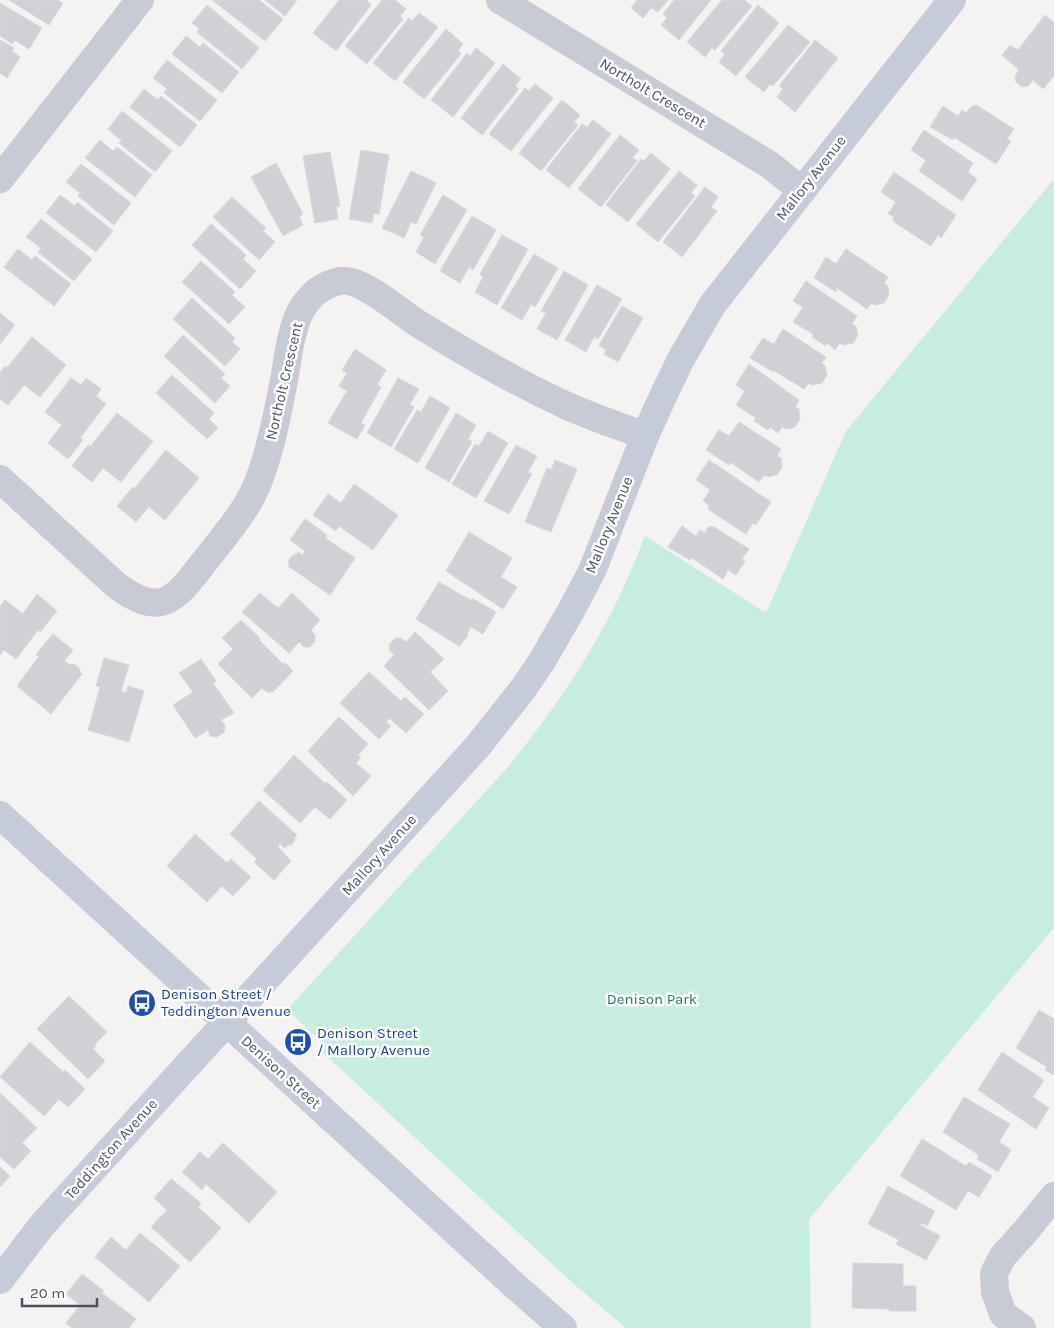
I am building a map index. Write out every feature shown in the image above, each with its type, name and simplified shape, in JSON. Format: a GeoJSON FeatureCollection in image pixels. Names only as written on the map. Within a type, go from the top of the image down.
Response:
{"type":"FeatureCollection","features":[{"type":"Feature","properties":{"kind":"street"},"geometry":{"type":"LineString","coordinates":[[0,179],[140,0]]}},
{"type":"Feature","properties":{"kind":"street","name":"Northolt Crescent"},"geometry":{"type":"LineString","coordinates":[[500,0],[770,165],[802,191]]}},
{"type":"Feature","properties":{"kind":"street","name":"Mallory Avenue"},"geometry":{"type":"LineString","coordinates":[[227,1022],[477,747],[523,690],[560,631],[592,572],[645,436],[681,360],[713,304],[952,0]]}},
{"type":"Feature","properties":{"kind":"street","name":"Northolt Crescent"},"geometry":{"type":"LineString","coordinates":[[0,479],[131,597],[147,603],[168,601],[187,585],[252,496],[261,475],[280,400],[298,316],[308,298],[322,286],[342,280],[362,285],[415,322],[496,371],[563,404],[645,436]]}},
{"type":"Feature","properties":{"kind":"street","name":"Denison Street"},"geometry":{"type":"LineString","coordinates":[[0,815],[563,1328]]}},
{"type":"Feature","properties":{"kind":"street","name":"Teddington Avenue"},"geometry":{"type":"LineString","coordinates":[[0,1280],[43,1224],[227,1022]]}},
{"type":"Feature","properties":{"kind":"street"},"geometry":{"type":"LineString","coordinates":[[1022,1328],[1003,1314],[995,1292],[994,1273],[1003,1256],[1054,1196]]}},
{"type":"Feature","properties":{"kind":"green space","name":"Denison Park"},"geometry":{"type":"Polygon","coordinates":[[[1054,179],[1054,928],[809,1219],[811,1328],[626,1328],[576,1286],[320,1050],[324,1044],[287,1010],[508,767],[541,724],[572,680],[600,634],[627,580],[645,536],[766,613],[846,431],[1054,179]]]}},
{"type":"Feature","properties":{"kind":"building"},"geometry":{"type":"Polygon","coordinates":[[[9,0],[57,0],[63,3],[49,25],[9,0]]]}},
{"type":"Feature","properties":{"kind":"building"},"geometry":{"type":"Polygon","coordinates":[[[212,0],[259,0],[283,19],[265,41],[212,0]]]}},
{"type":"Feature","properties":{"kind":"building"},"geometry":{"type":"Polygon","coordinates":[[[265,0],[297,0],[285,16],[265,0]]]}},
{"type":"Feature","properties":{"kind":"building"},"geometry":{"type":"Polygon","coordinates":[[[339,0],[368,0],[371,5],[336,51],[313,33],[339,0]]]}},
{"type":"Feature","properties":{"kind":"building"},"geometry":{"type":"Polygon","coordinates":[[[382,0],[395,0],[406,9],[400,16],[403,19],[367,64],[345,46],[382,0]]]}},
{"type":"Feature","properties":{"kind":"building"},"geometry":{"type":"Polygon","coordinates":[[[637,0],[668,0],[658,12],[651,8],[643,18],[631,8],[637,0]]]}},
{"type":"Feature","properties":{"kind":"building"},"geometry":{"type":"Polygon","coordinates":[[[674,0],[711,0],[679,40],[661,25],[667,18],[663,14],[674,0]]]}},
{"type":"Feature","properties":{"kind":"building"},"geometry":{"type":"Polygon","coordinates":[[[722,0],[744,0],[752,6],[715,50],[712,48],[705,57],[687,42],[722,0]]]}},
{"type":"Feature","properties":{"kind":"building"},"geometry":{"type":"Polygon","coordinates":[[[0,3],[42,28],[29,49],[15,40],[13,44],[0,36],[0,3]]]}},
{"type":"Feature","properties":{"kind":"building"},"geometry":{"type":"Polygon","coordinates":[[[207,5],[259,48],[242,69],[197,32],[200,29],[192,23],[207,5]]]}},
{"type":"Feature","properties":{"kind":"building"},"geometry":{"type":"Polygon","coordinates":[[[758,5],[779,23],[736,76],[719,62],[725,54],[721,51],[758,5]]]}},
{"type":"Feature","properties":{"kind":"building"},"geometry":{"type":"Polygon","coordinates":[[[419,13],[438,27],[395,81],[373,63],[409,18],[412,21],[419,13]]]}},
{"type":"Feature","properties":{"kind":"building"},"geometry":{"type":"Polygon","coordinates":[[[1045,15],[1054,22],[1054,76],[1043,89],[1033,80],[1028,86],[1022,87],[1016,82],[1015,76],[1019,70],[1002,55],[1010,45],[1018,50],[1045,15]]]}},
{"type":"Feature","properties":{"kind":"building"},"geometry":{"type":"Polygon","coordinates":[[[788,25],[810,42],[773,86],[770,84],[764,92],[745,77],[788,25]]]}},
{"type":"Feature","properties":{"kind":"building"},"geometry":{"type":"Polygon","coordinates":[[[446,29],[463,44],[458,51],[461,54],[424,99],[403,82],[446,29]]]}},
{"type":"Feature","properties":{"kind":"building"},"geometry":{"type":"Polygon","coordinates":[[[186,36],[200,47],[203,43],[239,72],[222,93],[172,54],[186,36]]]}},
{"type":"Feature","properties":{"kind":"building"},"geometry":{"type":"Polygon","coordinates":[[[0,40],[14,48],[12,51],[20,57],[7,78],[0,73],[0,40]]]}},
{"type":"Feature","properties":{"kind":"building"},"geometry":{"type":"Polygon","coordinates":[[[815,40],[838,58],[795,112],[777,97],[783,89],[779,86],[815,40]]]}},
{"type":"Feature","properties":{"kind":"building"},"geometry":{"type":"Polygon","coordinates":[[[476,48],[495,63],[453,117],[431,100],[467,53],[470,56],[476,48]]]}},
{"type":"Feature","properties":{"kind":"building"},"geometry":{"type":"Polygon","coordinates":[[[167,60],[217,100],[200,121],[164,93],[167,89],[153,78],[167,60]]]}},
{"type":"Feature","properties":{"kind":"building"},"geometry":{"type":"Polygon","coordinates":[[[503,64],[521,79],[515,86],[519,89],[482,135],[461,118],[503,64]]]}},
{"type":"Feature","properties":{"kind":"building"},"geometry":{"type":"Polygon","coordinates":[[[535,84],[553,98],[511,151],[489,134],[525,88],[529,91],[535,84]]]}},
{"type":"Feature","properties":{"kind":"building"},"geometry":{"type":"Polygon","coordinates":[[[144,89],[158,100],[161,96],[197,125],[180,147],[130,107],[144,89]]]}},
{"type":"Feature","properties":{"kind":"building"},"geometry":{"type":"Polygon","coordinates":[[[562,100],[580,115],[574,122],[578,125],[541,171],[519,153],[562,100]]]}},
{"type":"Feature","properties":{"kind":"building"},"geometry":{"type":"Polygon","coordinates":[[[976,105],[1014,129],[1007,139],[1011,141],[996,164],[954,137],[953,140],[930,127],[943,106],[958,116],[962,110],[966,113],[971,107],[976,105]]]}},
{"type":"Feature","properties":{"kind":"building"},"geometry":{"type":"Polygon","coordinates":[[[122,111],[172,151],[155,172],[119,143],[122,141],[108,129],[122,111]]]}},
{"type":"Feature","properties":{"kind":"building"},"geometry":{"type":"Polygon","coordinates":[[[593,120],[611,134],[569,188],[546,170],[582,124],[587,127],[593,120]]]}},
{"type":"Feature","properties":{"kind":"building"},"geometry":{"type":"Polygon","coordinates":[[[924,130],[973,163],[968,172],[977,179],[962,201],[919,171],[926,160],[911,150],[924,130]]]}},
{"type":"Feature","properties":{"kind":"building"},"geometry":{"type":"Polygon","coordinates":[[[620,135],[639,150],[632,158],[637,161],[601,207],[578,189],[620,135]]]}},
{"type":"Feature","properties":{"kind":"building"},"geometry":{"type":"Polygon","coordinates":[[[100,140],[113,151],[117,147],[152,175],[135,197],[85,158],[100,140]]]}},
{"type":"Feature","properties":{"kind":"building"},"geometry":{"type":"Polygon","coordinates":[[[361,150],[389,155],[379,214],[374,213],[372,223],[349,219],[361,150]]]}},
{"type":"Feature","properties":{"kind":"building"},"geometry":{"type":"Polygon","coordinates":[[[330,152],[340,206],[336,207],[338,219],[315,223],[303,156],[330,152]]]}},
{"type":"Feature","properties":{"kind":"building"},"geometry":{"type":"Polygon","coordinates":[[[651,153],[670,169],[628,222],[606,205],[641,159],[644,161],[651,153]]]}},
{"type":"Feature","properties":{"kind":"building"},"geometry":{"type":"Polygon","coordinates":[[[276,163],[303,214],[299,217],[303,225],[283,236],[251,177],[276,163]]]}},
{"type":"Feature","properties":{"kind":"building"},"geometry":{"type":"Polygon","coordinates":[[[81,164],[131,203],[114,225],[78,196],[80,193],[66,182],[81,164]]]}},
{"type":"Feature","properties":{"kind":"building"},"geometry":{"type":"Polygon","coordinates":[[[411,171],[436,183],[416,224],[411,222],[404,238],[382,228],[411,171]]]}},
{"type":"Feature","properties":{"kind":"building"},"geometry":{"type":"Polygon","coordinates":[[[679,171],[697,185],[691,193],[695,196],[658,242],[636,224],[679,171]]]}},
{"type":"Feature","properties":{"kind":"building"},"geometry":{"type":"Polygon","coordinates":[[[894,172],[956,215],[941,238],[938,235],[931,246],[894,222],[893,216],[888,214],[896,202],[881,192],[894,172]]]}},
{"type":"Feature","properties":{"kind":"building"},"geometry":{"type":"Polygon","coordinates":[[[705,187],[718,197],[711,207],[717,211],[682,257],[663,242],[705,187]]]}},
{"type":"Feature","properties":{"kind":"building"},"geometry":{"type":"Polygon","coordinates":[[[60,195],[75,206],[77,202],[113,231],[96,252],[46,213],[60,195]]]}},
{"type":"Feature","properties":{"kind":"building"},"geometry":{"type":"Polygon","coordinates":[[[443,195],[467,210],[435,264],[416,252],[424,237],[420,235],[443,195]]]}},
{"type":"Feature","properties":{"kind":"building"},"geometry":{"type":"Polygon","coordinates":[[[232,197],[266,228],[263,231],[275,242],[259,260],[213,217],[232,197]]]}},
{"type":"Feature","properties":{"kind":"building"},"geometry":{"type":"Polygon","coordinates":[[[472,216],[496,230],[473,270],[469,267],[460,283],[440,271],[472,216]]]}},
{"type":"Feature","properties":{"kind":"building"},"geometry":{"type":"Polygon","coordinates":[[[41,219],[92,259],[74,281],[38,252],[41,248],[26,237],[41,219]]]}},
{"type":"Feature","properties":{"kind":"building"},"geometry":{"type":"Polygon","coordinates":[[[211,224],[246,255],[243,259],[256,271],[240,289],[192,245],[211,224]]]}},
{"type":"Feature","properties":{"kind":"building"},"geometry":{"type":"Polygon","coordinates":[[[502,235],[528,249],[497,305],[475,292],[483,277],[480,274],[502,235]]]}},
{"type":"Feature","properties":{"kind":"building"},"geometry":{"type":"Polygon","coordinates":[[[18,249],[32,260],[35,256],[71,284],[54,306],[4,267],[18,249]]]}},
{"type":"Feature","properties":{"kind":"building"},"geometry":{"type":"Polygon","coordinates":[[[846,249],[888,277],[884,283],[888,286],[889,295],[884,303],[875,305],[871,303],[867,309],[837,288],[836,292],[814,278],[826,257],[836,264],[846,249]]]}},
{"type":"Feature","properties":{"kind":"building"},"geometry":{"type":"Polygon","coordinates":[[[534,254],[558,268],[535,307],[531,304],[522,320],[501,308],[534,254]]]}},
{"type":"Feature","properties":{"kind":"building"},"geometry":{"type":"Polygon","coordinates":[[[201,261],[235,292],[232,295],[245,307],[229,324],[182,282],[201,261]]]}},
{"type":"Feature","properties":{"kind":"building"},"geometry":{"type":"Polygon","coordinates":[[[564,271],[588,285],[557,340],[537,329],[546,313],[541,311],[564,271]]]}},
{"type":"Feature","properties":{"kind":"building"},"geometry":{"type":"Polygon","coordinates":[[[806,281],[857,316],[852,324],[856,326],[858,335],[853,343],[844,345],[840,343],[835,350],[827,343],[826,346],[812,337],[813,334],[793,322],[803,307],[793,301],[806,281]]]}},
{"type":"Feature","properties":{"kind":"building"},"geometry":{"type":"Polygon","coordinates":[[[597,285],[622,299],[598,339],[594,337],[586,352],[565,340],[597,285]]]}},
{"type":"Feature","properties":{"kind":"building"},"geometry":{"type":"Polygon","coordinates":[[[192,298],[235,338],[232,342],[240,349],[225,366],[173,319],[192,298]]]}},
{"type":"Feature","properties":{"kind":"building"},"geometry":{"type":"Polygon","coordinates":[[[622,306],[643,318],[618,362],[604,354],[606,350],[599,345],[622,306]]]}},
{"type":"Feature","properties":{"kind":"building"},"geometry":{"type":"Polygon","coordinates":[[[0,313],[15,325],[0,344],[0,313]]]}},
{"type":"Feature","properties":{"kind":"building"},"geometry":{"type":"Polygon","coordinates":[[[783,329],[826,357],[822,363],[825,366],[827,375],[822,383],[812,385],[809,383],[804,389],[750,358],[763,338],[774,344],[783,329]]]}},
{"type":"Feature","properties":{"kind":"building"},"geometry":{"type":"Polygon","coordinates":[[[183,335],[225,374],[221,378],[230,386],[215,403],[164,356],[183,335]]]}},
{"type":"Feature","properties":{"kind":"building"},"geometry":{"type":"Polygon","coordinates":[[[32,337],[66,365],[40,397],[24,385],[8,405],[0,399],[0,373],[5,366],[7,368],[32,337]]]}},
{"type":"Feature","properties":{"kind":"building"},"geometry":{"type":"Polygon","coordinates":[[[355,349],[386,370],[377,385],[381,387],[361,423],[365,425],[357,439],[328,423],[347,391],[339,386],[347,373],[342,370],[355,349]]]}},
{"type":"Feature","properties":{"kind":"building"},"geometry":{"type":"Polygon","coordinates":[[[749,364],[799,400],[795,407],[799,409],[800,419],[795,427],[786,429],[782,427],[778,433],[770,427],[768,430],[754,421],[756,418],[736,405],[745,391],[736,385],[749,364]]]}},
{"type":"Feature","properties":{"kind":"building"},"geometry":{"type":"Polygon","coordinates":[[[172,375],[214,413],[209,419],[218,428],[207,439],[156,393],[172,375]]]}},
{"type":"Feature","properties":{"kind":"building"},"geometry":{"type":"Polygon","coordinates":[[[71,378],[81,385],[86,378],[101,389],[96,396],[106,404],[80,438],[83,440],[68,459],[48,443],[62,425],[45,412],[71,378]]]}},
{"type":"Feature","properties":{"kind":"building"},"geometry":{"type":"Polygon","coordinates":[[[398,378],[419,389],[410,404],[414,407],[391,447],[367,433],[398,378]]]}},
{"type":"Feature","properties":{"kind":"building"},"geometry":{"type":"Polygon","coordinates":[[[430,396],[450,408],[418,463],[394,449],[417,410],[421,412],[430,396]]]}},
{"type":"Feature","properties":{"kind":"building"},"geometry":{"type":"Polygon","coordinates":[[[117,413],[153,441],[121,482],[103,468],[92,482],[72,466],[117,413]]]}},
{"type":"Feature","properties":{"kind":"building"},"geometry":{"type":"Polygon","coordinates":[[[456,413],[476,425],[468,439],[472,442],[449,482],[425,468],[456,413]]]}},
{"type":"Feature","properties":{"kind":"building"},"geometry":{"type":"Polygon","coordinates":[[[739,422],[781,449],[777,456],[781,458],[782,467],[777,475],[768,477],[764,475],[759,482],[730,462],[729,465],[706,450],[719,430],[729,436],[739,422]]]}},
{"type":"Feature","properties":{"kind":"building"},"geometry":{"type":"Polygon","coordinates":[[[488,431],[508,443],[476,498],[452,484],[475,444],[479,446],[488,431]]]}},
{"type":"Feature","properties":{"kind":"building"},"geometry":{"type":"Polygon","coordinates":[[[516,445],[537,456],[528,472],[532,474],[509,514],[484,501],[516,445]]]}},
{"type":"Feature","properties":{"kind":"building"},"geometry":{"type":"Polygon","coordinates":[[[166,450],[199,478],[165,520],[149,507],[136,522],[117,506],[133,487],[135,488],[166,450]]]}},
{"type":"Feature","properties":{"kind":"building"},"geometry":{"type":"Polygon","coordinates":[[[555,460],[577,469],[551,532],[525,522],[547,468],[551,470],[555,460]]]}},
{"type":"Feature","properties":{"kind":"building"},"geometry":{"type":"Polygon","coordinates":[[[709,460],[771,502],[756,525],[753,523],[746,534],[709,510],[708,504],[703,501],[710,490],[696,480],[709,460]]]}},
{"type":"Feature","properties":{"kind":"building"},"geometry":{"type":"Polygon","coordinates":[[[354,484],[398,515],[373,550],[339,526],[336,531],[313,515],[328,494],[341,503],[354,484]]]}},
{"type":"Feature","properties":{"kind":"building"},"geometry":{"type":"Polygon","coordinates":[[[305,519],[327,535],[325,538],[355,558],[330,595],[288,566],[290,564],[288,561],[293,555],[298,552],[303,555],[305,551],[290,540],[305,519]]]}},
{"type":"Feature","properties":{"kind":"building"},"geometry":{"type":"Polygon","coordinates":[[[682,526],[696,536],[700,530],[705,533],[708,527],[714,527],[749,549],[742,559],[745,561],[736,575],[728,570],[723,579],[692,558],[690,560],[668,547],[682,526]]]}},
{"type":"Feature","properties":{"kind":"building"},"geometry":{"type":"Polygon","coordinates":[[[469,532],[512,558],[501,577],[517,587],[503,609],[446,571],[469,532]]]}},
{"type":"Feature","properties":{"kind":"building"},"geometry":{"type":"Polygon","coordinates":[[[439,582],[496,612],[483,634],[471,627],[467,633],[468,636],[459,646],[416,619],[439,582]]]}},
{"type":"Feature","properties":{"kind":"building"},"geometry":{"type":"Polygon","coordinates":[[[260,593],[278,608],[292,593],[320,620],[311,630],[315,635],[315,641],[310,647],[304,647],[299,642],[289,653],[242,612],[260,593]]]}},
{"type":"Feature","properties":{"kind":"building"},"geometry":{"type":"Polygon","coordinates":[[[37,594],[57,611],[40,632],[39,629],[16,659],[4,650],[0,655],[0,606],[5,600],[23,614],[37,594]]]}},
{"type":"Feature","properties":{"kind":"building"},"geometry":{"type":"Polygon","coordinates":[[[241,620],[283,664],[285,663],[293,671],[273,692],[267,692],[262,688],[252,698],[218,664],[233,649],[222,638],[241,620]]]}},
{"type":"Feature","properties":{"kind":"building"},"geometry":{"type":"Polygon","coordinates":[[[415,632],[444,659],[430,672],[448,691],[429,710],[384,666],[394,655],[390,651],[389,645],[395,638],[401,638],[406,642],[415,632]]]}},
{"type":"Feature","properties":{"kind":"building"},"geometry":{"type":"Polygon","coordinates":[[[53,634],[73,650],[64,661],[71,665],[74,664],[80,669],[82,674],[51,714],[17,686],[39,656],[36,655],[37,653],[53,634]]]}},
{"type":"Feature","properties":{"kind":"building"},"geometry":{"type":"Polygon","coordinates":[[[104,658],[129,665],[121,691],[126,693],[128,686],[144,691],[129,742],[88,730],[100,687],[96,686],[104,658]]]}},
{"type":"Feature","properties":{"kind":"building"},"geometry":{"type":"Polygon","coordinates":[[[201,659],[216,681],[213,683],[234,713],[221,720],[225,726],[224,732],[217,737],[210,736],[208,730],[195,738],[173,705],[193,692],[179,673],[201,659]]]}},
{"type":"Feature","properties":{"kind":"building"},"geometry":{"type":"Polygon","coordinates":[[[369,672],[401,701],[405,697],[424,714],[406,733],[389,718],[386,722],[391,726],[379,739],[340,703],[369,672]]]}},
{"type":"Feature","properties":{"kind":"building"},"geometry":{"type":"Polygon","coordinates":[[[339,717],[368,744],[358,755],[361,758],[356,763],[371,776],[353,796],[308,751],[339,717]]]}},
{"type":"Feature","properties":{"kind":"building"},"geometry":{"type":"Polygon","coordinates":[[[294,755],[347,800],[330,819],[315,807],[300,823],[263,790],[294,755]]]}},
{"type":"Feature","properties":{"kind":"building"},"geometry":{"type":"Polygon","coordinates":[[[259,801],[297,835],[291,845],[285,848],[280,844],[278,847],[291,861],[274,880],[254,862],[257,859],[230,834],[259,801]]]}},
{"type":"Feature","properties":{"kind":"building"},"geometry":{"type":"Polygon","coordinates":[[[195,834],[227,863],[231,859],[251,877],[233,896],[222,886],[207,902],[167,866],[195,834]]]}},
{"type":"Feature","properties":{"kind":"building"},"geometry":{"type":"Polygon","coordinates":[[[69,996],[107,1032],[95,1044],[93,1049],[105,1061],[88,1079],[37,1029],[69,996]]]}},
{"type":"Feature","properties":{"kind":"building"},"geometry":{"type":"Polygon","coordinates":[[[1039,1010],[1054,1019],[1054,1075],[1045,1070],[1047,1067],[1016,1048],[1039,1010]]]}},
{"type":"Feature","properties":{"kind":"building"},"geometry":{"type":"Polygon","coordinates":[[[30,1042],[85,1089],[68,1107],[59,1099],[44,1116],[0,1077],[30,1042]]]}},
{"type":"Feature","properties":{"kind":"building"},"geometry":{"type":"Polygon","coordinates":[[[1002,1052],[1044,1080],[1033,1097],[1049,1108],[1036,1129],[978,1090],[1002,1052]]]}},
{"type":"Feature","properties":{"kind":"building"},"geometry":{"type":"Polygon","coordinates":[[[0,1093],[37,1128],[22,1143],[31,1151],[14,1169],[0,1157],[0,1093]]]}},
{"type":"Feature","properties":{"kind":"building"},"geometry":{"type":"Polygon","coordinates":[[[964,1097],[1010,1124],[999,1142],[1011,1150],[998,1172],[977,1159],[979,1155],[943,1132],[964,1097]]]}},
{"type":"Feature","properties":{"kind":"building"},"geometry":{"type":"Polygon","coordinates":[[[922,1139],[966,1166],[969,1162],[992,1176],[979,1197],[968,1191],[956,1210],[900,1176],[922,1139]]]}},
{"type":"Feature","properties":{"kind":"building"},"geometry":{"type":"Polygon","coordinates":[[[223,1143],[277,1192],[249,1223],[206,1184],[202,1190],[182,1172],[200,1152],[208,1159],[223,1143]]]}},
{"type":"Feature","properties":{"kind":"building"},"geometry":{"type":"Polygon","coordinates":[[[0,1167],[10,1176],[0,1187],[0,1167]]]}},
{"type":"Feature","properties":{"kind":"building"},"geometry":{"type":"Polygon","coordinates":[[[171,1179],[201,1203],[198,1207],[221,1228],[190,1262],[151,1227],[167,1210],[154,1198],[171,1179]]]}},
{"type":"Feature","properties":{"kind":"building"},"geometry":{"type":"Polygon","coordinates":[[[888,1186],[935,1211],[927,1226],[921,1223],[920,1225],[940,1236],[926,1260],[896,1244],[899,1240],[868,1224],[888,1186]]]}},
{"type":"Feature","properties":{"kind":"building"},"geometry":{"type":"Polygon","coordinates":[[[140,1233],[180,1266],[149,1302],[95,1257],[111,1237],[126,1250],[140,1233]]]}},
{"type":"Feature","properties":{"kind":"building"},"geometry":{"type":"Polygon","coordinates":[[[853,1263],[903,1264],[903,1286],[916,1286],[916,1311],[852,1308],[853,1263]]]}},
{"type":"Feature","properties":{"kind":"building"},"geometry":{"type":"Polygon","coordinates":[[[82,1274],[104,1291],[102,1293],[136,1319],[129,1328],[72,1328],[66,1323],[80,1305],[66,1294],[82,1274]]]}},
{"type":"Feature","properties":{"kind":"place","name":"Denison Street / Teddington Avenue"},"geometry":{"type":"Point","coordinates":[142,1003]}},
{"type":"Feature","properties":{"kind":"place","name":"Denison Street / Mallory Avenue"},"geometry":{"type":"Point","coordinates":[298,1042]}}]}
